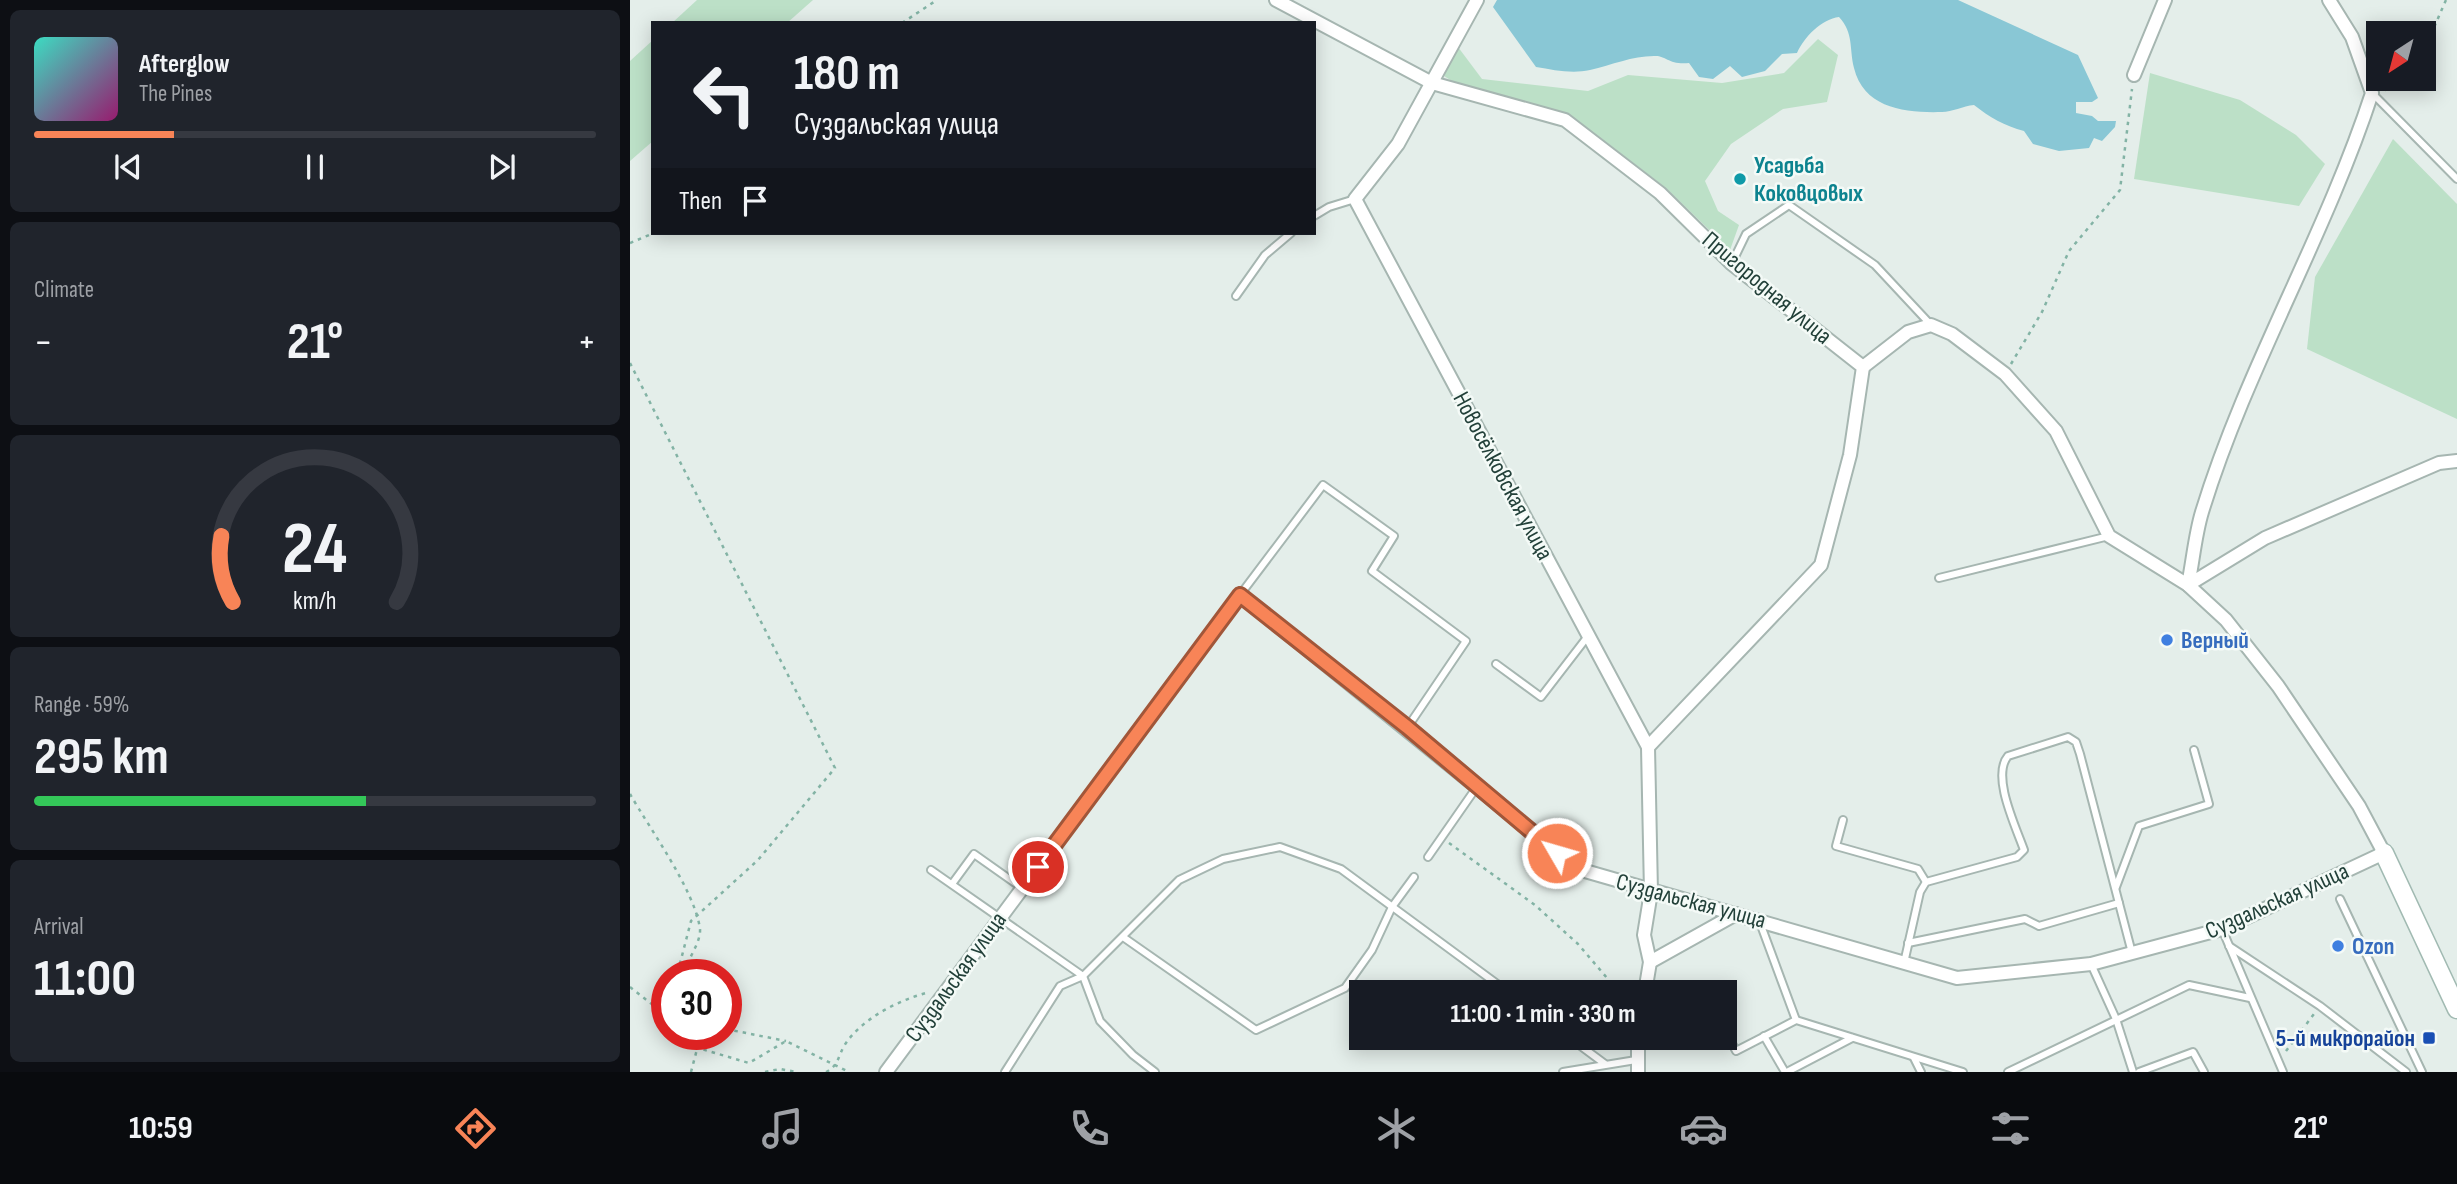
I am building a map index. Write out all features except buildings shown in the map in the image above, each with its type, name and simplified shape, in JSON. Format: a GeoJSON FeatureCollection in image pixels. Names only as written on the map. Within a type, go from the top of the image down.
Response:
{"type":"FeatureCollection","features":[{"type":"Feature","properties":{"kind":"street","name":"Пригородная улица"},"geometry":{"type":"LineString","coordinates":[[1276,0],[1315,21]]}},
{"type":"Feature","properties":{"kind":"street"},"geometry":{"type":"LineString","coordinates":[[1355,200],[1398,144],[1477,0]]}},
{"type":"Feature","properties":{"kind":"street"},"geometry":{"type":"LineString","coordinates":[[2134,75],[2165,0]]}},
{"type":"Feature","properties":{"kind":"street"},"geometry":{"type":"LineString","coordinates":[[2188,586],[2201,514],[2233,423],[2304,266],[2372,93],[2352,37],[2329,0]]}},
{"type":"Feature","properties":{"kind":"street","name":"Пригородная улица"},"geometry":{"type":"LineString","coordinates":[[1316,21],[1432,83],[1566,120],[1660,193],[1732,264],[1863,367]]}},
{"type":"Feature","properties":{"kind":"street","name":"Новосёлковская улица"},"geometry":{"type":"LineString","coordinates":[[1355,200],[1648,747],[1651,892],[1644,935],[1650,962],[1647,980]]}},
{"type":"Feature","properties":{"kind":"street"},"geometry":{"type":"LineString","coordinates":[[1648,747],[1821,565],[1850,455],[1863,367],[1908,332],[1931,325],[1952,334],[2005,374],[2056,431],[2109,536],[2188,586],[2226,620],[2278,687],[2359,806],[2385,853],[2457,1009]]}},
{"type":"Feature","properties":{"kind":"street"},"geometry":{"type":"LineString","coordinates":[[2188,586],[2264,538],[2439,463],[2457,461]]}},
{"type":"Feature","properties":{"kind":"street","name":"Суздальская улица"},"geometry":{"type":"LineString","coordinates":[[888,1071],[1240,595],[1407,727],[1476,788],[1578,869],[1957,978],[2091,964],[2222,929],[2385,853]]}},
{"type":"Feature","properties":{"kind":"street"},"geometry":{"type":"LineString","coordinates":[[1650,962],[1736,914]]}},
{"type":"Feature","properties":{"kind":"lane"},"geometry":{"type":"LineString","coordinates":[[2372,93],[2457,179]]}},
{"type":"Feature","properties":{"kind":"lane"},"geometry":{"type":"LineString","coordinates":[[1316,215],[1329,207],[1355,200]]}},
{"type":"Feature","properties":{"kind":"lane"},"geometry":{"type":"LineString","coordinates":[[1732,264],[1746,234],[1789,205],[1875,265],[1931,325]]}},
{"type":"Feature","properties":{"kind":"lane"},"geometry":{"type":"LineString","coordinates":[[1236,296],[1265,255],[1289,235]]}},
{"type":"Feature","properties":{"kind":"lane"},"geometry":{"type":"LineString","coordinates":[[1240,595],[1323,485],[1394,537],[1372,571],[1466,641],[1407,727]]}},
{"type":"Feature","properties":{"kind":"lane"},"geometry":{"type":"LineString","coordinates":[[1939,578],[2109,536]]}},
{"type":"Feature","properties":{"kind":"lane"},"geometry":{"type":"LineString","coordinates":[[1496,664],[1541,697],[1588,636]]}},
{"type":"Feature","properties":{"kind":"lane"},"geometry":{"type":"LineString","coordinates":[[1904,962],[1920,892],[1926,882],[2021,854],[2024,850],[2000,779],[2003,761],[2008,756],[2068,737],[2076,742],[2080,754],[2132,953]]}},
{"type":"Feature","properties":{"kind":"lane"},"geometry":{"type":"LineString","coordinates":[[2115,888],[2139,826],[2209,804],[2194,750]]}},
{"type":"Feature","properties":{"kind":"lane"},"geometry":{"type":"LineString","coordinates":[[1428,857],[1476,788]]}},
{"type":"Feature","properties":{"kind":"lane"},"geometry":{"type":"LineString","coordinates":[[1843,820],[1836,846],[1918,869],[1926,882]]}},
{"type":"Feature","properties":{"kind":"lane"},"geometry":{"type":"LineString","coordinates":[[1005,1072],[1060,986],[1083,976],[1179,880],[1223,859],[1280,847],[1341,869],[1492,980]]}},
{"type":"Feature","properties":{"kind":"lane"},"geometry":{"type":"LineString","coordinates":[[952,884],[974,854],[1022,888]]}},
{"type":"Feature","properties":{"kind":"lane"},"geometry":{"type":"LineString","coordinates":[[931,870],[1083,976],[1100,1021],[1133,1055],[1155,1072]]}},
{"type":"Feature","properties":{"kind":"lane"},"geometry":{"type":"LineString","coordinates":[[1124,937],[1256,1030],[1345,988],[1373,950],[1392,907],[1414,877]]}},
{"type":"Feature","properties":{"kind":"lane"},"geometry":{"type":"LineString","coordinates":[[2340,899],[2422,1072]]}},
{"type":"Feature","properties":{"kind":"lane"},"geometry":{"type":"LineString","coordinates":[[1908,943],[2025,919],[2039,926],[2119,903]]}},
{"type":"Feature","properties":{"kind":"lane"},"geometry":{"type":"LineString","coordinates":[[1759,920],[1796,1020]]}},
{"type":"Feature","properties":{"kind":"lane"},"geometry":{"type":"LineString","coordinates":[[2222,929],[2281,1067],[2273,1072]]}},
{"type":"Feature","properties":{"kind":"lane"},"geometry":{"type":"LineString","coordinates":[[2229,946],[2320,1006],[2406,1072]]}},
{"type":"Feature","properties":{"kind":"lane"},"geometry":{"type":"LineString","coordinates":[[2091,964],[2116,1019],[2133,1072]]}},
{"type":"Feature","properties":{"kind":"lane"},"geometry":{"type":"LineString","coordinates":[[2008,1072],[2189,985],[2250,998]]}},
{"type":"Feature","properties":{"kind":"lane"},"geometry":{"type":"LineString","coordinates":[[1735,1050],[1796,1020],[1963,1072]]}},
{"type":"Feature","properties":{"kind":"lane"},"geometry":{"type":"LineString","coordinates":[[1764,1036],[1786,1072],[1852,1038]]}},
{"type":"Feature","properties":{"kind":"lane"},"geometry":{"type":"LineString","coordinates":[[1586,1050],[1605,1064]]}},
{"type":"Feature","properties":{"kind":"lane"},"geometry":{"type":"LineString","coordinates":[[2139,1072],[2193,1052],[2204,1072]]}},
{"type":"Feature","properties":{"kind":"lane"},"geometry":{"type":"LineString","coordinates":[[1914,1058],[1921,1072]]}},
{"type":"Feature","properties":{"kind":"lane"},"geometry":{"type":"LineString","coordinates":[[1568,1072],[1605,1064],[1637,1066]]}},
{"type":"Feature","properties":{"kind":"path"},"geometry":{"type":"LineString","coordinates":[[905,21],[937,0]]}},
{"type":"Feature","properties":{"kind":"path"},"geometry":{"type":"LineString","coordinates":[[2436,23],[2446,0]]}},
{"type":"Feature","properties":{"kind":"path"},"geometry":{"type":"LineString","coordinates":[[2005,374],[2042,312],[2069,251],[2120,190],[2134,75]]}},
{"type":"Feature","properties":{"kind":"path"},"geometry":{"type":"LineString","coordinates":[[2372,93],[2380,91]]}},
{"type":"Feature","properties":{"kind":"path"},"geometry":{"type":"LineString","coordinates":[[630,243],[651,234]]}},
{"type":"Feature","properties":{"kind":"path"},"geometry":{"type":"LineString","coordinates":[[630,363],[835,768],[758,860],[691,921],[681,959]]}},
{"type":"Feature","properties":{"kind":"path"},"geometry":{"type":"LineString","coordinates":[[630,794],[694,905],[700,932],[687,959]]}},
{"type":"Feature","properties":{"kind":"path"},"geometry":{"type":"LineString","coordinates":[[1441,838],[1535,905],[1578,944],[1609,980]]}},
{"type":"Feature","properties":{"kind":"path"},"geometry":{"type":"LineString","coordinates":[[630,987],[651,1004]]}},
{"type":"Feature","properties":{"kind":"path"},"geometry":{"type":"LineString","coordinates":[[826,1072],[836,1065],[845,1045],[864,1024],[893,1006],[925,993],[946,991]]}},
{"type":"Feature","properties":{"kind":"path"},"geometry":{"type":"LineString","coordinates":[[2281,1067],[2320,1006]]}},
{"type":"Feature","properties":{"kind":"path"},"geometry":{"type":"LineString","coordinates":[[742,1032],[786,1041],[849,1072]]}},
{"type":"Feature","properties":{"kind":"path"},"geometry":{"type":"LineString","coordinates":[[705,1050],[749,1063],[786,1041]]}},
{"type":"Feature","properties":{"kind":"path"},"geometry":{"type":"LineString","coordinates":[[691,1072],[697,1050]]}},
{"type":"Feature","properties":{"kind":"path"},"geometry":{"type":"LineString","coordinates":[[765,1072],[780,1069],[797,1072]]}},
{"type":"Feature","properties":{"kind":"green space"},"geometry":{"type":"Polygon","coordinates":[[[697,0],[813,0],[789,21],[674,21],[697,0]]]}},
{"type":"Feature","properties":{"kind":"green space"},"geometry":{"type":"Polygon","coordinates":[[[1818,39],[1838,55],[1827,102],[1783,109],[1731,144],[1705,181],[1718,211],[1739,225],[1730,250],[1666,188],[1577,120],[1463,88],[1444,76],[1458,47],[1482,79],[1588,91],[1628,75],[1722,83],[1784,73],[1818,39]]]}},
{"type":"Feature","properties":{"kind":"green space"},"geometry":{"type":"Polygon","coordinates":[[[651,42],[651,143],[630,161],[630,61],[651,42]]]}},
{"type":"Feature","properties":{"kind":"green space"},"geometry":{"type":"Polygon","coordinates":[[[2150,73],[2240,100],[2296,135],[2325,164],[2299,206],[2134,179],[2150,73]]]}},
{"type":"Feature","properties":{"kind":"green space"},"geometry":{"type":"Polygon","coordinates":[[[2393,139],[2457,204],[2457,419],[2307,349],[2315,277],[2393,139]]]}},
{"type":"Feature","properties":{"kind":"water"},"geometry":{"type":"Polygon","coordinates":[[[1497,0],[1958,0],[2078,55],[2098,98],[2092,102],[2076,102],[2076,113],[2092,116],[2098,121],[2116,121],[2115,127],[2102,141],[2094,138],[2089,148],[2059,151],[2033,144],[2024,131],[1997,121],[1974,105],[1942,112],[1888,106],[1867,92],[1859,82],[1849,35],[1839,17],[1826,21],[1814,30],[1797,53],[1782,54],[1765,71],[1742,77],[1730,66],[1713,79],[1699,77],[1689,63],[1676,63],[1658,56],[1638,57],[1583,71],[1536,67],[1493,7],[1497,0]]]}},
{"type":"Feature","properties":{"kind":"place","name":"Усадьба Коковцовых"},"geometry":{"type":"Point","coordinates":[1740,179]}},
{"type":"Feature","properties":{"kind":"place","name":"Верный"},"geometry":{"type":"Point","coordinates":[2167,640]}},
{"type":"Feature","properties":{"kind":"place","name":"Ozon"},"geometry":{"type":"Point","coordinates":[2338,946]}},
{"type":"Feature","properties":{"kind":"place","name":"5-й микрорайон"},"geometry":{"type":"Point","coordinates":[2429,1038]}},
{"type":"Feature","properties":{"kind":"route"},"geometry":{"type":"LineString","coordinates":[[1038,867],[1240,595],[1407,727],[1476,788],[1557,853]]}}]}
